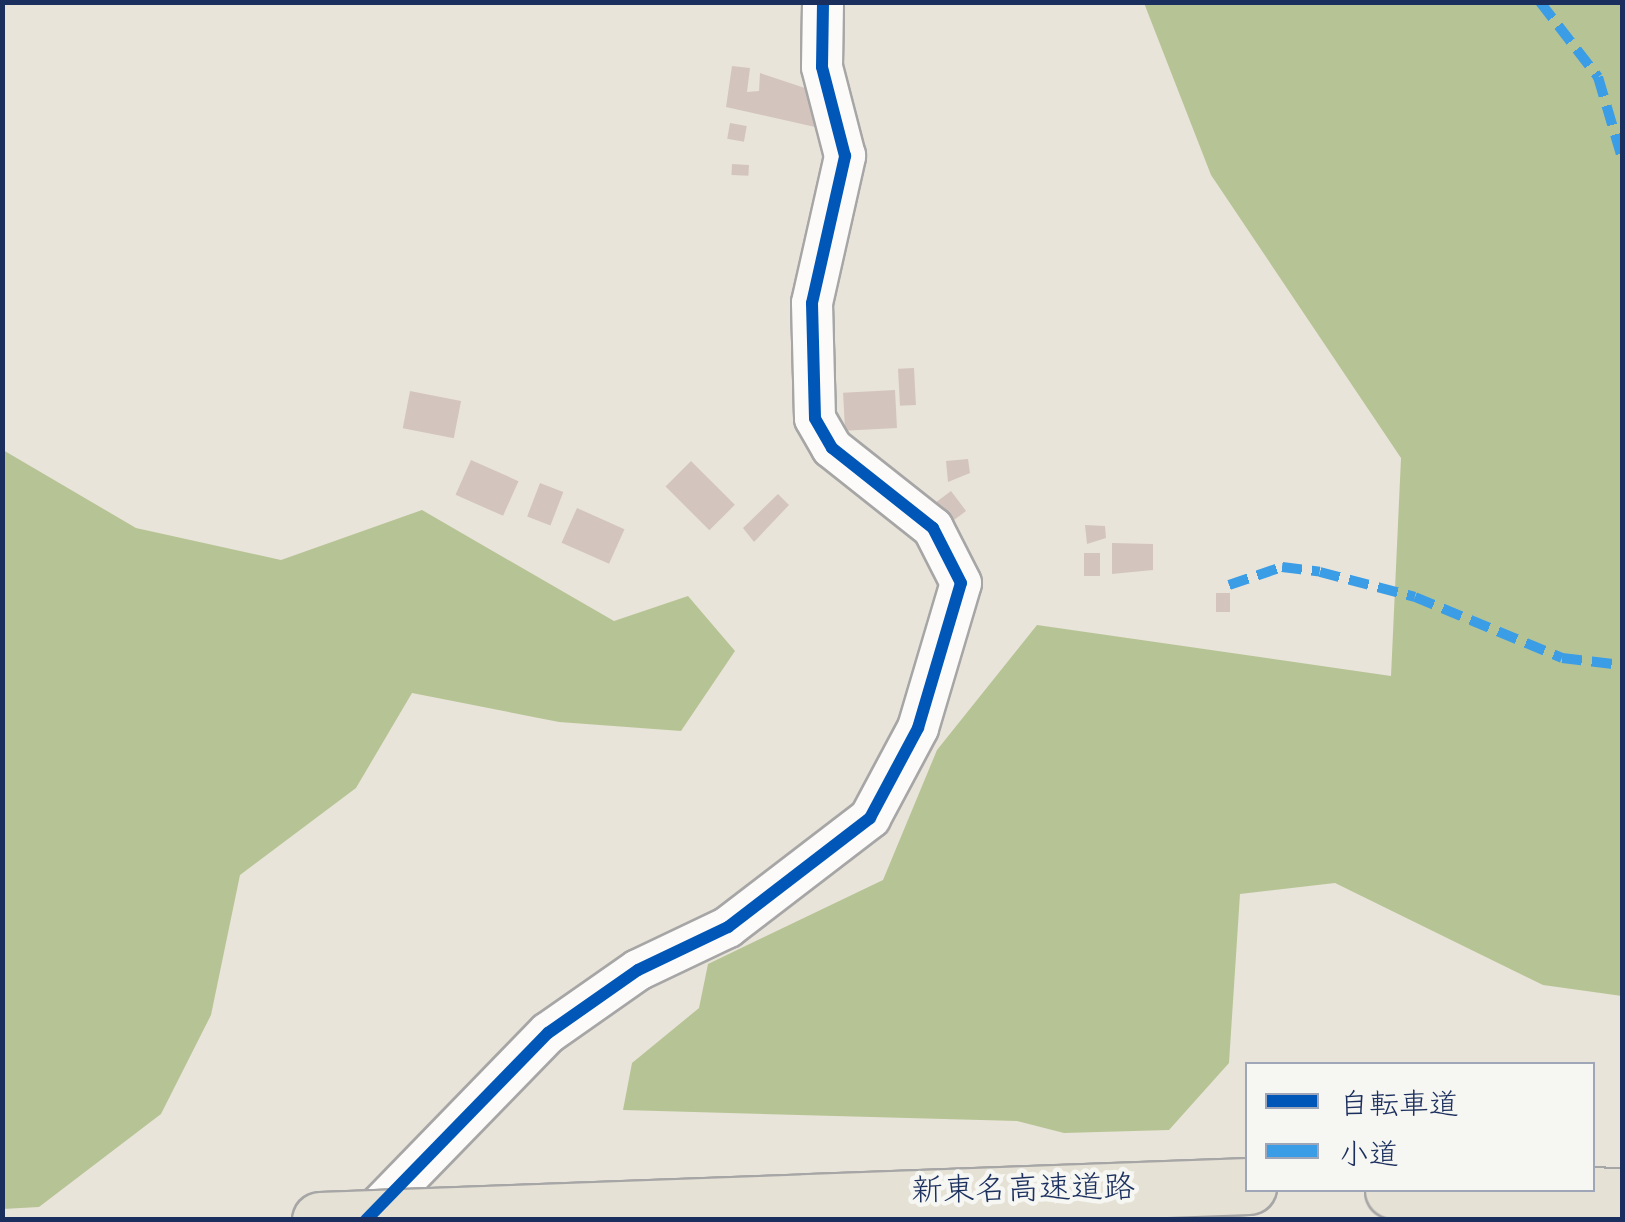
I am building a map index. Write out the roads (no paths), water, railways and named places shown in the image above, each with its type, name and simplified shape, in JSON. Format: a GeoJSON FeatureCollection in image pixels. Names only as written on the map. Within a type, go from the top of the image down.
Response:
{"type":"FeatureCollection","features":[{"type":"Feature","properties":{"kind":"highway","name":"新東名高速道路"},"geometry":{"type":"LineString","coordinates":[[320,1220],[862,1193],[1245,1186]]}},
{"type":"Feature","properties":{"kind":"highway"},"geometry":{"type":"LineString","coordinates":[[1479,1192],[1607,1195]]}},
{"type":"Feature","properties":{"kind":"street"},"geometry":{"type":"LineString","coordinates":[[366,1220],[548,1033],[638,970],[728,927],[870,818],[918,728],[962,583],[933,528],[832,448],[816,418],[812,303],[844,156],[822,68],[823,2]]}}]}
